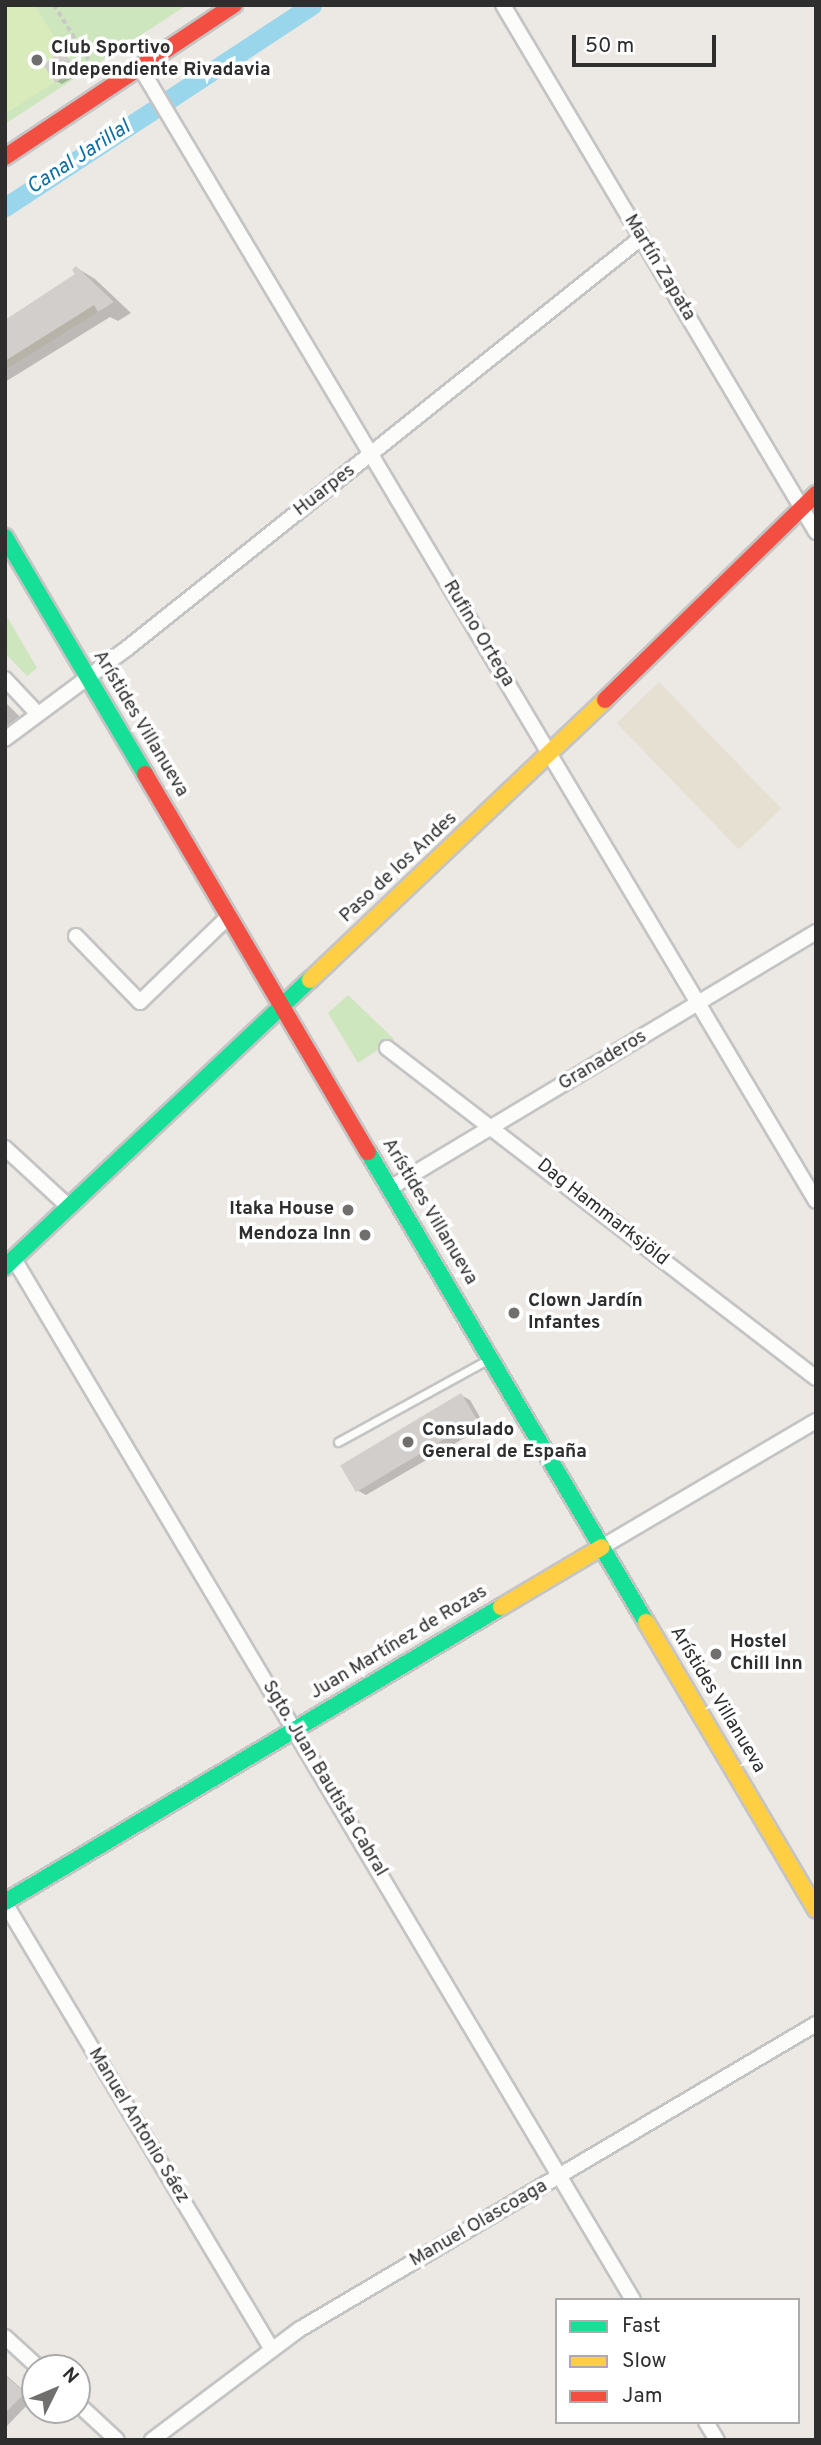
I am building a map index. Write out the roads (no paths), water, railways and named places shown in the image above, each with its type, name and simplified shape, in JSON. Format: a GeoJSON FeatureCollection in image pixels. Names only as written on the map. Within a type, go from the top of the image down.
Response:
{"type":"FeatureCollection","features":[{"type":"Feature","properties":{"kind":"main road"},"geometry":{"type":"LineString","coordinates":[[5,157],[234,5]]}},
{"type":"Feature","properties":{"kind":"main road","name":"Paso de los Andes"},"geometry":{"type":"LineString","coordinates":[[10,1263],[550,754],[816,494]]}},
{"type":"Feature","properties":{"kind":"main road","name":"Arístides Villanueva"},"geometry":{"type":"LineString","coordinates":[[5,537],[816,1909]]}},
{"type":"Feature","properties":{"kind":"main road","name":"Juan Martínez de Rozas"},"geometry":{"type":"LineString","coordinates":[[5,1903],[602,1547]]}},
{"type":"Feature","properties":{"kind":"street","name":"Martín Zapata"},"geometry":{"type":"LineString","coordinates":[[503,5],[816,532]]}},
{"type":"Feature","properties":{"kind":"street","name":"Rufino Ortega"},"geometry":{"type":"LineString","coordinates":[[140,67],[816,1201]]}},
{"type":"Feature","properties":{"kind":"street","name":"Huarpes"},"geometry":{"type":"LineString","coordinates":[[5,739],[371,454],[641,238]]}},
{"type":"Feature","properties":{"kind":"street"},"geometry":{"type":"LineString","coordinates":[[5,679],[37,712]]}},
{"type":"Feature","properties":{"kind":"street"},"geometry":{"type":"LineString","coordinates":[[76,936],[140,1002],[229,916]]}},
{"type":"Feature","properties":{"kind":"street","name":"Granaderos"},"geometry":{"type":"LineString","coordinates":[[390,1188],[816,932]]}},
{"type":"Feature","properties":{"kind":"street","name":"Dag Hammarksjöld"},"geometry":{"type":"LineString","coordinates":[[387,1048],[816,1378]]}},
{"type":"Feature","properties":{"kind":"street"},"geometry":{"type":"LineString","coordinates":[[5,1148],[69,1207]]}},
{"type":"Feature","properties":{"kind":"street","name":"Sgto. Juan Bautista Cabral"},"geometry":{"type":"LineString","coordinates":[[10,1263],[295,1730],[632,2298]]}},
{"type":"Feature","properties":{"kind":"street","name":"Juan Martínez de Rozas"},"geometry":{"type":"LineString","coordinates":[[602,1547],[816,1422]]}},
{"type":"Feature","properties":{"kind":"street","name":"Manuel Antonio Sáez"},"geometry":{"type":"LineString","coordinates":[[5,1903],[271,2348]]}},
{"type":"Feature","properties":{"kind":"street","name":"Manuel Olascoaga"},"geometry":{"type":"LineString","coordinates":[[152,2440],[271,2348],[816,2024]]}},
{"type":"Feature","properties":{"kind":"street"},"geometry":{"type":"LineString","coordinates":[[5,2337],[24,2354]]}},
{"type":"Feature","properties":{"kind":"street"},"geometry":{"type":"LineString","coordinates":[[91,2416],[117,2440]]}},
{"type":"Feature","properties":{"kind":"street"},"geometry":{"type":"LineString","coordinates":[[707,2424],[717,2440]]}},
{"type":"Feature","properties":{"kind":"lane"},"geometry":{"type":"LineString","coordinates":[[338,1442],[490,1358]]}},
{"type":"Feature","properties":{"kind":"waterway","name":"Canal Jarillal"},"geometry":{"type":"LineString","coordinates":[[171,98],[312,5]]}},
{"type":"Feature","properties":{"kind":"waterway","name":"Canal Jarillal"},"geometry":{"type":"LineString","coordinates":[[5,207],[153,110]]}},
{"type":"Feature","properties":{"kind":"place","name":"Club Sportivo Independiente Rivadavia"},"geometry":{"type":"Point","coordinates":[37,60]}},
{"type":"Feature","properties":{"kind":"place","name":"Itaka House"},"geometry":{"type":"Point","coordinates":[348,1210]}},
{"type":"Feature","properties":{"kind":"place","name":"Mendoza Inn"},"geometry":{"type":"Point","coordinates":[365,1235]}},
{"type":"Feature","properties":{"kind":"place","name":"Clown Jardín Infantes"},"geometry":{"type":"Point","coordinates":[514,1313]}},
{"type":"Feature","properties":{"kind":"place","name":"Consulado General de España"},"geometry":{"type":"Point","coordinates":[408,1442]}},
{"type":"Feature","properties":{"kind":"place","name":"Hostel Chill Inn"},"geometry":{"type":"Point","coordinates":[716,1654]}}]}
